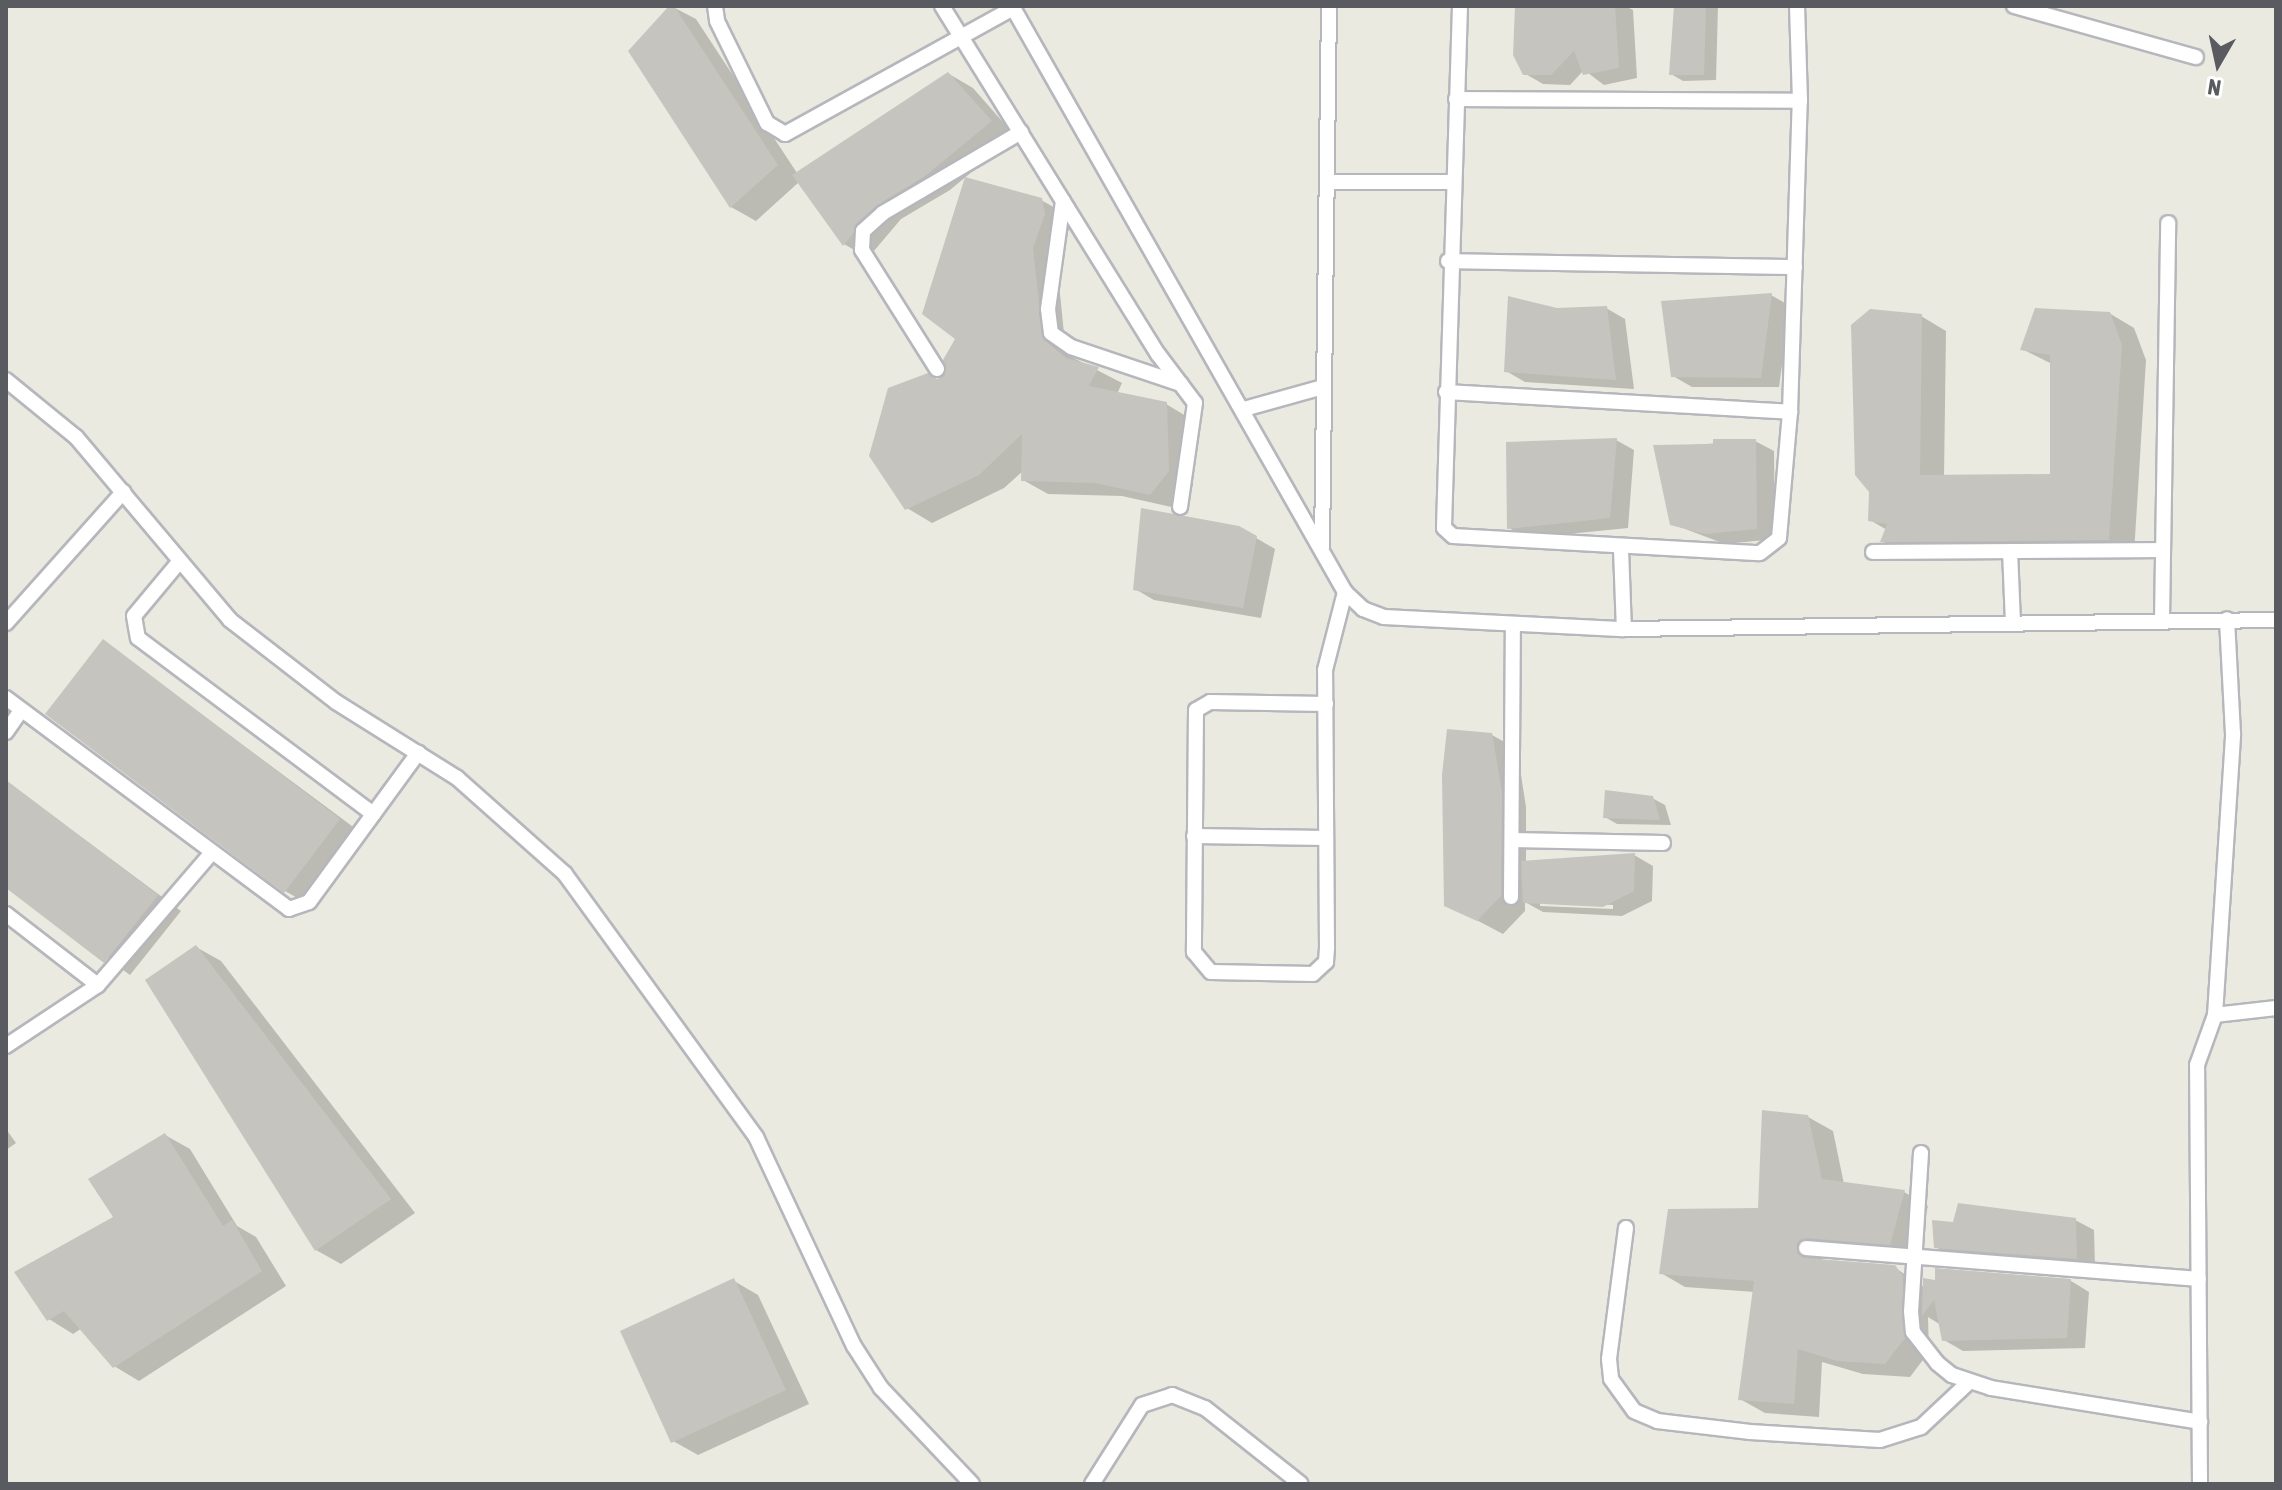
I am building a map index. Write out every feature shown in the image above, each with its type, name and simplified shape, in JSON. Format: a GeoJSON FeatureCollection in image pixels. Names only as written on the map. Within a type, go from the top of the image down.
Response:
{"type":"FeatureCollection","features":[{"type":"Feature","properties":{"kind":"lane"},"geometry":{"type":"LineString","coordinates":[[715,6],[717,21],[767,123],[785,134],[1012,7],[1244,409],[1345,592],[1363,609],[1384,617],[1624,629],[2276,620]]}},
{"type":"Feature","properties":{"kind":"lane"},"geometry":{"type":"LineString","coordinates":[[942,6],[1182,384],[1195,413],[1180,507]]}},
{"type":"Feature","properties":{"kind":"lane"},"geometry":{"type":"LineString","coordinates":[[1322,548],[1329,6]]}},
{"type":"Feature","properties":{"kind":"lane"},"geometry":{"type":"LineString","coordinates":[[1460,6],[1448,261],[1444,528],[1453,536],[1621,549],[1760,553],[1772,547],[1779,538],[1790,412],[1800,101],[1797,6]]}},
{"type":"Feature","properties":{"kind":"lane"},"geometry":{"type":"LineString","coordinates":[[2020,7],[2196,57]]}},
{"type":"Feature","properties":{"kind":"lane"},"geometry":{"type":"LineString","coordinates":[[1456,99],[1800,101]]}},
{"type":"Feature","properties":{"kind":"lane"},"geometry":{"type":"LineString","coordinates":[[937,369],[862,250],[863,231],[883,213],[1021,132]]}},
{"type":"Feature","properties":{"kind":"lane"},"geometry":{"type":"LineString","coordinates":[[1327,182],[1453,182]]}},
{"type":"Feature","properties":{"kind":"lane"},"geometry":{"type":"LineString","coordinates":[[1063,201],[1048,309],[1051,333],[1071,347],[1182,384]]}},
{"type":"Feature","properties":{"kind":"lane"},"geometry":{"type":"LineString","coordinates":[[2162,620],[2168,223]]}},
{"type":"Feature","properties":{"kind":"lane"},"geometry":{"type":"LineString","coordinates":[[1448,261],[1795,267]]}},
{"type":"Feature","properties":{"kind":"lane"},"geometry":{"type":"LineString","coordinates":[[6,380],[76,437],[230,620],[281,661],[418,753],[515,824],[565,874],[756,1137],[854,1346],[881,1388],[972,1484]]}},
{"type":"Feature","properties":{"kind":"lane"},"geometry":{"type":"LineString","coordinates":[[1244,409],[1323,387]]}},
{"type":"Feature","properties":{"kind":"lane"},"geometry":{"type":"LineString","coordinates":[[1446,392],[1790,412]]}},
{"type":"Feature","properties":{"kind":"lane"},"geometry":{"type":"LineString","coordinates":[[6,623],[123,492]]}},
{"type":"Feature","properties":{"kind":"lane"},"geometry":{"type":"LineString","coordinates":[[1621,549],[1624,629]]}},
{"type":"Feature","properties":{"kind":"lane"},"geometry":{"type":"LineString","coordinates":[[1873,552],[2163,550]]}},
{"type":"Feature","properties":{"kind":"lane"},"geometry":{"type":"LineString","coordinates":[[2010,551],[2013,623]]}},
{"type":"Feature","properties":{"kind":"lane"},"geometry":{"type":"LineString","coordinates":[[179,562],[134,616],[138,638],[373,814]]}},
{"type":"Feature","properties":{"kind":"lane"},"geometry":{"type":"LineString","coordinates":[[1326,704],[1201,703],[1193,720],[1194,952],[1200,965],[1223,976],[1321,970],[1327,948],[1328,643],[1345,592]]}},
{"type":"Feature","properties":{"kind":"lane"},"geometry":{"type":"LineString","coordinates":[[2200,1484],[2197,1065],[2215,1015],[2233,734],[2227,619]]}},
{"type":"Feature","properties":{"kind":"lane"},"geometry":{"type":"LineString","coordinates":[[1511,897],[1513,624]]}},
{"type":"Feature","properties":{"kind":"lane"},"geometry":{"type":"LineString","coordinates":[[6,698],[20,712],[280,907],[300,908],[418,753]]}},
{"type":"Feature","properties":{"kind":"lane"},"geometry":{"type":"LineString","coordinates":[[6,732],[20,712]]}},
{"type":"Feature","properties":{"kind":"lane"},"geometry":{"type":"LineString","coordinates":[[1194,836],[1326,838]]}},
{"type":"Feature","properties":{"kind":"lane"},"geometry":{"type":"LineString","coordinates":[[1512,840],[1663,843]]}},
{"type":"Feature","properties":{"kind":"lane"},"geometry":{"type":"LineString","coordinates":[[6,1046],[98,985],[210,855]]}},
{"type":"Feature","properties":{"kind":"lane"},"geometry":{"type":"LineString","coordinates":[[6,935],[11,918],[98,985]]}},
{"type":"Feature","properties":{"kind":"lane"},"geometry":{"type":"LineString","coordinates":[[2215,1015],[2276,1008]]}},
{"type":"Feature","properties":{"kind":"lane"},"geometry":{"type":"LineString","coordinates":[[1921,1153],[1913,1332],[1937,1363],[1969,1382],[2200,1422]]}},
{"type":"Feature","properties":{"kind":"lane"},"geometry":{"type":"LineString","coordinates":[[1626,1228],[1609,1359],[1611,1379],[1634,1411],[1657,1421],[1880,1440],[1921,1427],[1969,1382]]}},
{"type":"Feature","properties":{"kind":"lane"},"geometry":{"type":"LineString","coordinates":[[1806,1248],[1914,1259],[2199,1279]]}},
{"type":"Feature","properties":{"kind":"lane"},"geometry":{"type":"LineString","coordinates":[[1092,1484],[1142,1405],[1172,1395],[1205,1408],[1301,1484]]}},
{"type":"Feature","properties":{"kind":"building"},"geometry":{"type":"Polygon","coordinates":[[[669,6],[674,6],[778,165],[730,208],[628,51],[669,6]]]}},
{"type":"Feature","properties":{"kind":"building"},"geometry":{"type":"Polygon","coordinates":[[[1515,6],[1615,6],[1619,68],[1583,75],[1574,51],[1551,75],[1523,75],[1513,55],[1515,6]]]}},
{"type":"Feature","properties":{"kind":"building"},"geometry":{"type":"Polygon","coordinates":[[[1674,6],[1706,6],[1704,75],[1669,75],[1674,6]]]}},
{"type":"Feature","properties":{"kind":"building"},"geometry":{"type":"Polygon","coordinates":[[[948,72],[992,121],[925,176],[876,206],[843,246],[792,175],[948,72]]]}},
{"type":"Feature","properties":{"kind":"building"},"geometry":{"type":"Polygon","coordinates":[[[965,177],[1042,198],[1045,214],[1033,248],[1043,339],[1066,358],[1099,367],[1089,386],[1167,402],[1169,471],[1150,495],[1096,483],[1021,481],[1022,434],[979,475],[905,510],[869,456],[888,388],[928,373],[937,379],[946,373],[943,360],[955,339],[922,314],[965,177]]]}},
{"type":"Feature","properties":{"kind":"building"},"geometry":{"type":"Polygon","coordinates":[[[1772,293],[1761,378],[1671,377],[1661,301],[1772,293]]]}},
{"type":"Feature","properties":{"kind":"building"},"geometry":{"type":"Polygon","coordinates":[[[1508,296],[1557,308],[1607,306],[1616,380],[1504,372],[1508,296]]]}},
{"type":"Feature","properties":{"kind":"building"},"geometry":{"type":"Polygon","coordinates":[[[2035,308],[2110,312],[2122,345],[2109,540],[1880,542],[1887,524],[1868,521],[1869,492],[1855,475],[1851,325],[1870,309],[1922,314],[1920,475],[2050,474],[2050,355],[2020,350],[2035,308]]]}},
{"type":"Feature","properties":{"kind":"building"},"geometry":{"type":"Polygon","coordinates":[[[1617,438],[1610,518],[1507,529],[1506,442],[1617,438]]]}},
{"type":"Feature","properties":{"kind":"building"},"geometry":{"type":"Polygon","coordinates":[[[1713,439],[1756,439],[1757,529],[1705,534],[1670,525],[1653,445],[1713,444],[1713,439]]]}},
{"type":"Feature","properties":{"kind":"building"},"geometry":{"type":"Polygon","coordinates":[[[1141,508],[1239,526],[1257,536],[1243,608],[1133,590],[1141,508]]]}},
{"type":"Feature","properties":{"kind":"building"},"geometry":{"type":"Polygon","coordinates":[[[103,639],[340,819],[284,893],[45,714],[103,639]]]}},
{"type":"Feature","properties":{"kind":"building"},"geometry":{"type":"Polygon","coordinates":[[[1447,729],[1492,733],[1502,792],[1501,896],[1477,921],[1444,906],[1442,775],[1447,729]]]}},
{"type":"Feature","properties":{"kind":"building"},"geometry":{"type":"Polygon","coordinates":[[[6,780],[158,895],[104,963],[6,888],[6,780]]]}},
{"type":"Feature","properties":{"kind":"building"},"geometry":{"type":"Polygon","coordinates":[[[1605,790],[1653,796],[1660,820],[1603,818],[1605,790]]]}},
{"type":"Feature","properties":{"kind":"building"},"geometry":{"type":"Polygon","coordinates":[[[1635,853],[1634,891],[1603,907],[1523,903],[1521,861],[1635,853]]]}},
{"type":"Feature","properties":{"kind":"building"},"geometry":{"type":"Polygon","coordinates":[[[196,945],[391,1199],[315,1251],[145,980],[196,945]]]}},
{"type":"Feature","properties":{"kind":"building"},"geometry":{"type":"Polygon","coordinates":[[[1762,1110],[1808,1115],[1822,1179],[1905,1190],[1890,1245],[1807,1238],[1797,1243],[1797,1253],[1804,1258],[1895,1265],[1903,1276],[1905,1338],[1885,1364],[1837,1361],[1798,1349],[1794,1404],[1738,1400],[1754,1281],[1659,1274],[1668,1209],[1758,1208],[1762,1110]]]}},
{"type":"Feature","properties":{"kind":"building"},"geometry":{"type":"Polygon","coordinates":[[[165,1133],[223,1226],[232,1220],[262,1271],[113,1368],[64,1311],[47,1321],[14,1272],[113,1217],[88,1179],[165,1133]]]}},
{"type":"Feature","properties":{"kind":"building"},"geometry":{"type":"Polygon","coordinates":[[[1958,1203],[2076,1218],[2077,1259],[1934,1248],[1932,1220],[1953,1222],[1958,1203]]]}},
{"type":"Feature","properties":{"kind":"building"},"geometry":{"type":"Polygon","coordinates":[[[1935,1268],[2071,1279],[2067,1338],[1942,1341],[1934,1300],[1922,1316],[1923,1278],[1935,1280],[1935,1268]]]}},
{"type":"Feature","properties":{"kind":"building"},"geometry":{"type":"Polygon","coordinates":[[[734,1278],[786,1390],[671,1443],[620,1331],[734,1278]]]}}]}
